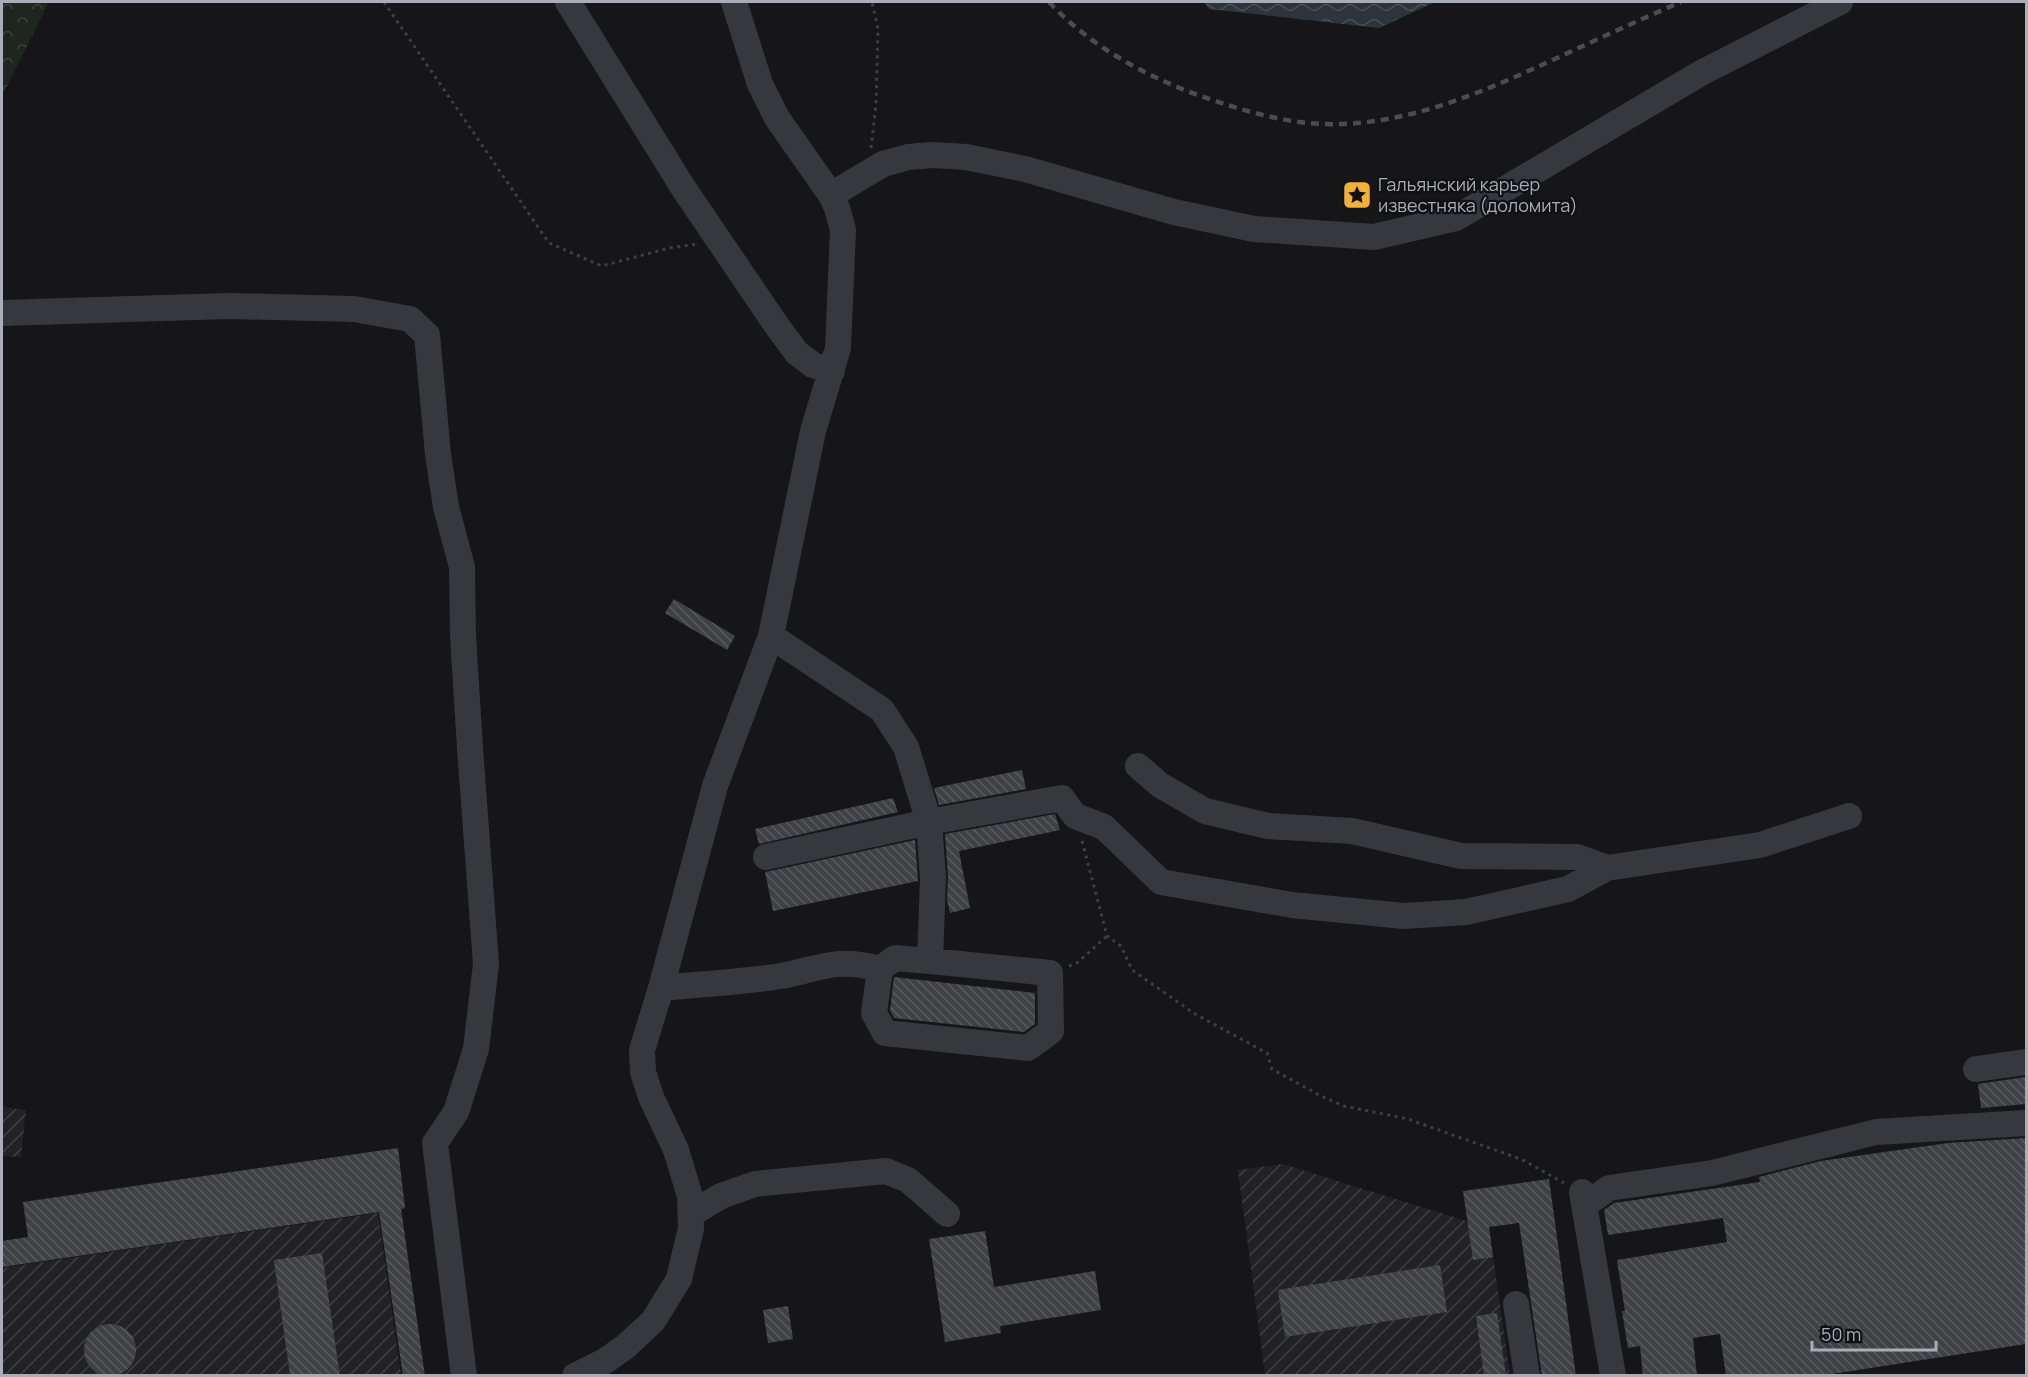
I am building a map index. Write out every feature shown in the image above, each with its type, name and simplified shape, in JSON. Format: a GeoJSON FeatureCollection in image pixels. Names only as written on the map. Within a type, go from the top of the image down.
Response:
{"type":"FeatureCollection","features":[{"type":"Feature","properties":{"kind":"street"},"geometry":{"type":"LineString","coordinates":[[568,2],[718,240],[797,353],[813,365],[832,371]]}},
{"type":"Feature","properties":{"kind":"street"},"geometry":{"type":"LineString","coordinates":[[575,1376],[625,1347],[654,1321],[678,1279],[691,1228],[690,1196],[676,1150],[651,1097],[643,1072],[642,1050],[661,988],[714,786],[771,636],[813,430],[838,348],[843,230],[837,208],[831,195],[797,148],[768,101],[760,84],[734,2]]}},
{"type":"Feature","properties":{"kind":"street"},"geometry":{"type":"LineString","coordinates":[[831,195],[883,164],[908,157],[932,155],[966,157],[1025,169],[1174,212],[1254,229],[1374,237],[1456,218],[1701,73],[1840,2]]}},
{"type":"Feature","properties":{"kind":"street"},"geometry":{"type":"LineString","coordinates":[[2,313],[228,306],[354,309],[410,319],[427,335],[438,454],[446,507],[462,567],[470,748],[486,964],[476,1049],[456,1112],[435,1143],[464,1376]]}},
{"type":"Feature","properties":{"kind":"street"},"geometry":{"type":"LineString","coordinates":[[771,636],[882,710],[906,747],[929,822],[933,878],[930,961]]}},
{"type":"Feature","properties":{"kind":"street"},"geometry":{"type":"LineString","coordinates":[[1138,766],[1160,785],[1205,811],[1268,826],[1352,831],[1461,856],[1577,857],[1607,868]]}},
{"type":"Feature","properties":{"kind":"street"},"geometry":{"type":"LineString","coordinates":[[766,857],[929,822],[1069,807],[1104,827],[1161,882],[1292,905],[1404,916],[1466,912],[1568,889],[1607,868],[1760,845],[1849,816]]}},
{"type":"Feature","properties":{"kind":"street"},"geometry":{"type":"LineString","coordinates":[[895,958],[930,961],[1050,973],[1051,1031],[1028,1048],[885,1033],[874,1013],[880,969],[895,958]]}},
{"type":"Feature","properties":{"kind":"street"},"geometry":{"type":"LineString","coordinates":[[661,988],[780,976],[836,963],[861,964],[880,969]]}},
{"type":"Feature","properties":{"kind":"street"},"geometry":{"type":"LineString","coordinates":[[1976,1069],[2026,1062]]}},
{"type":"Feature","properties":{"kind":"street"},"geometry":{"type":"LineString","coordinates":[[1613,1376],[1583,1199],[1609,1188],[1712,1173],[1876,1132],[2026,1123]]}},
{"type":"Feature","properties":{"kind":"street"},"geometry":{"type":"LineString","coordinates":[[691,1214],[721,1196],[755,1184],[886,1171],[908,1180],[947,1214]]}},
{"type":"Feature","properties":{"kind":"street"},"geometry":{"type":"LineString","coordinates":[[1516,1304],[1527,1376]]}},
{"type":"Feature","properties":{"kind":"path"},"geometry":{"type":"LineString","coordinates":[[384,2],[549,243],[602,266],[669,248],[718,240]]}},
{"type":"Feature","properties":{"kind":"path"},"geometry":{"type":"LineString","coordinates":[[868,171],[876,105],[878,29],[872,2]]}},
{"type":"Feature","properties":{"kind":"path"},"geometry":{"type":"LineString","coordinates":[[1069,807],[1107,936],[1121,946],[1132,970],[1195,1014],[1267,1053],[1272,1069],[1292,1081],[1344,1106],[1408,1119],[1524,1160],[1583,1199]]}},
{"type":"Feature","properties":{"kind":"path"},"geometry":{"type":"LineString","coordinates":[[1050,973],[1077,963],[1107,936]]}},
{"type":"Feature","properties":{"kind":"shaded area"},"geometry":{"type":"Polygon","coordinates":[[[2,1107],[26,1110],[21,1157],[2,1156],[2,1107]]]}},
{"type":"Feature","properties":{"kind":"shaded area"},"geometry":{"type":"Polygon","coordinates":[[[1283,1164],[1489,1228],[1510,1375],[1265,1375],[1238,1170],[1283,1164]]]}},
{"type":"Feature","properties":{"kind":"shaded area"},"geometry":{"type":"Polygon","coordinates":[[[378,1213],[401,1375],[2,1375],[2,1268],[378,1213]]]}},
{"type":"Feature","properties":{"kind":"green space"},"geometry":{"type":"Polygon","coordinates":[[[2,2],[49,2],[2,93],[2,2]]]}},
{"type":"Feature","properties":{"kind":"water"},"geometry":{"type":"Polygon","coordinates":[[[1204,2],[1435,2],[1379,28],[1209,9],[1204,2]]]}},
{"type":"Feature","properties":{"kind":"building"},"geometry":{"type":"Polygon","coordinates":[[[674,599],[735,636],[727,650],[665,613],[674,599]]]}},
{"type":"Feature","properties":{"kind":"building"},"geometry":{"type":"Polygon","coordinates":[[[1022,770],[1026,789],[939,805],[934,788],[1022,770]]]}},
{"type":"Feature","properties":{"kind":"building"},"geometry":{"type":"Polygon","coordinates":[[[893,798],[898,812],[759,844],[755,829],[893,798]]]}},
{"type":"Feature","properties":{"kind":"building"},"geometry":{"type":"Polygon","coordinates":[[[1055,814],[1060,830],[959,851],[970,908],[950,913],[947,900],[945,834],[1055,814]]]}},
{"type":"Feature","properties":{"kind":"building"},"geometry":{"type":"Polygon","coordinates":[[[915,840],[918,881],[773,911],[765,872],[915,840]]]}},
{"type":"Feature","properties":{"kind":"building"},"geometry":{"type":"Polygon","coordinates":[[[894,977],[1035,993],[1035,1024],[1024,1032],[894,1018],[890,1010],[894,977]]]}},
{"type":"Feature","properties":{"kind":"building"},"geometry":{"type":"Polygon","coordinates":[[[2026,1077],[2026,1104],[1981,1108],[1978,1084],[2026,1077]]]}},
{"type":"Feature","properties":{"kind":"building"},"geometry":{"type":"Polygon","coordinates":[[[2026,1138],[2026,1344],[1819,1376],[1726,1376],[1720,1334],[1693,1338],[1697,1376],[1643,1376],[1640,1346],[1628,1348],[1617,1260],[1727,1242],[1723,1218],[1608,1235],[1604,1210],[1614,1203],[1760,1182],[1759,1177],[1821,1161],[1948,1143],[2026,1138]]]}},
{"type":"Feature","properties":{"kind":"building"},"geometry":{"type":"Polygon","coordinates":[[[398,1148],[405,1208],[401,1209],[425,1376],[403,1376],[379,1212],[2,1267],[2,1241],[28,1237],[23,1202],[398,1148]]]}},
{"type":"Feature","properties":{"kind":"building"},"geometry":{"type":"Polygon","coordinates":[[[1549,1179],[1576,1376],[1542,1376],[1519,1223],[1489,1227],[1493,1257],[1473,1260],[1463,1191],[1549,1179]]]}},
{"type":"Feature","properties":{"kind":"building"},"geometry":{"type":"Polygon","coordinates":[[[985,1231],[994,1287],[1095,1271],[1101,1310],[1000,1326],[1001,1333],[945,1342],[929,1239],[985,1231]]]}},
{"type":"Feature","properties":{"kind":"building"},"geometry":{"type":"Polygon","coordinates":[[[322,1253],[340,1376],[290,1376],[274,1260],[322,1253]]]}},
{"type":"Feature","properties":{"kind":"building"},"geometry":{"type":"Polygon","coordinates":[[[1440,1265],[1447,1312],[1285,1337],[1278,1290],[1440,1265]]]}},
{"type":"Feature","properties":{"kind":"building"},"geometry":{"type":"Polygon","coordinates":[[[788,1306],[793,1339],[768,1343],[763,1310],[788,1306]]]}},
{"type":"Feature","properties":{"kind":"building"},"geometry":{"type":"Polygon","coordinates":[[[1497,1313],[1506,1376],[1484,1376],[1476,1316],[1497,1313]]]}},
{"type":"Feature","properties":{"kind":"building"},"geometry":{"type":"Polygon","coordinates":[[[105,1324],[115,1324],[129,1331],[136,1350],[129,1369],[115,1376],[105,1376],[95,1372],[88,1365],[84,1355],[84,1345],[88,1335],[95,1328],[105,1324]]]}},
{"type":"Feature","properties":{"kind":"railway"},"geometry":{"type":"LineString","coordinates":[[1049,2],[1081,32],[1099,45],[1137,68],[1177,87],[1243,110],[1274,118],[1322,124],[1383,120],[1443,105],[1501,83],[1681,2]]}},
{"type":"Feature","properties":{"kind":"place","name":"Гальянский карьер известняка (доломита)"},"geometry":{"type":"Point","coordinates":[1357,195]}}]}
